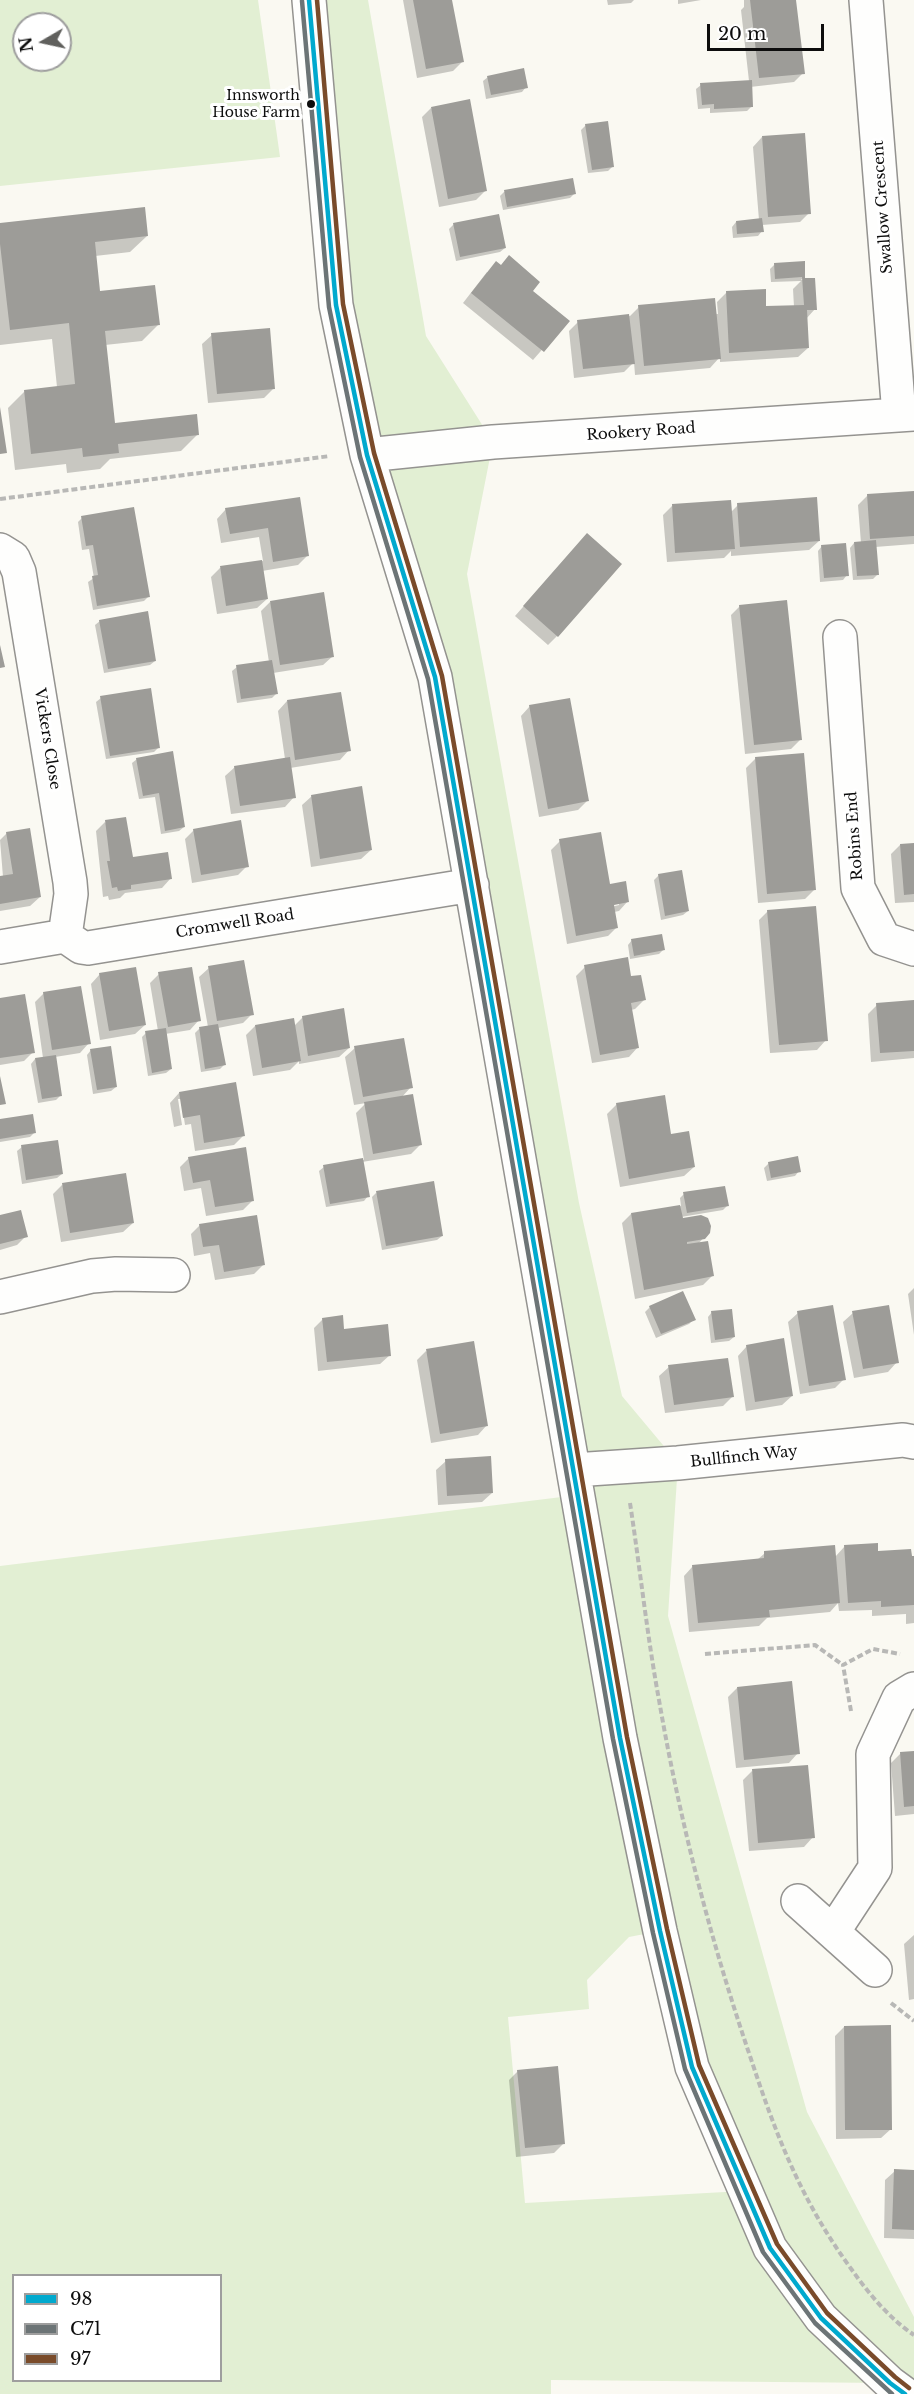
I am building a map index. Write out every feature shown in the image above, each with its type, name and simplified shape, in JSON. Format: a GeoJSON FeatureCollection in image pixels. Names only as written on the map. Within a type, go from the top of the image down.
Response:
{"type":"FeatureCollection","features":[{"type":"Feature","properties":{"kind":"street"},"geometry":{"type":"LineString","coordinates":[[309,0],[336,305],[368,455],[435,677],[620,1738],[660,1931],[692,2067],[770,2248],[821,2318],[905,2394]]}},
{"type":"Feature","properties":{"kind":"street","name":"Swallow Crescent"},"geometry":{"type":"LineString","coordinates":[[867,0],[906,414]]}},
{"type":"Feature","properties":{"kind":"street","name":"Rookery Road"},"geometry":{"type":"LineString","coordinates":[[368,455],[493,442],[906,414]]}},
{"type":"Feature","properties":{"kind":"street","name":"Vickers Close"},"geometry":{"type":"LineString","coordinates":[[0,550],[13,558],[19,572],[70,882],[71,894],[64,936]]}},
{"type":"Feature","properties":{"kind":"street","name":"Robins End"},"geometry":{"type":"LineString","coordinates":[[840,637],[856,691],[858,888],[884,939],[914,949]]}},
{"type":"Feature","properties":{"kind":"street","name":"Cromwell Road"},"geometry":{"type":"LineString","coordinates":[[64,936],[81,947],[88,948],[472,885]]}},
{"type":"Feature","properties":{"kind":"street"},"geometry":{"type":"LineString","coordinates":[[0,947],[64,936]]}},
{"type":"Feature","properties":{"kind":"street"},"geometry":{"type":"LineString","coordinates":[[0,1297],[92,1276],[173,1275]]}},
{"type":"Feature","properties":{"kind":"street","name":"Bullfinch Way"},"geometry":{"type":"LineString","coordinates":[[574,1470],[678,1464],[903,1440],[914,1442]]}},
{"type":"Feature","properties":{"kind":"street"},"geometry":{"type":"LineString","coordinates":[[833,1932],[874,1868],[873,1754],[899,1698],[914,1689]]}},
{"type":"Feature","properties":{"kind":"street"},"geometry":{"type":"LineString","coordinates":[[798,1901],[876,1970]]}},
{"type":"Feature","properties":{"kind":"path"},"geometry":{"type":"LineString","coordinates":[[0,499],[325,456],[368,455]]}},
{"type":"Feature","properties":{"kind":"path"},"geometry":{"type":"LineString","coordinates":[[624,1466],[659,1700],[688,1844],[705,1912],[745,2043],[775,2132],[805,2198],[833,2244],[867,2291],[914,2335]]}},
{"type":"Feature","properties":{"kind":"path"},"geometry":{"type":"LineString","coordinates":[[705,1654],[815,1646],[843,1665]]}},
{"type":"Feature","properties":{"kind":"green space"},"geometry":{"type":"Polygon","coordinates":[[[0,0],[258,0],[280,157],[0,186],[0,0]]]}},
{"type":"Feature","properties":{"kind":"green space"},"geometry":{"type":"Polygon","coordinates":[[[309,0],[368,0],[426,336],[493,442],[467,574],[579,1203],[622,1396],[678,1463],[668,1616],[807,2112],[914,2317],[914,2394],[889,2383],[551,2380],[551,2394],[0,2394],[0,1566],[578,1495],[472,885],[367,455],[309,0]],[[660,1931],[629,1937],[587,1980],[589,2009],[508,2017],[525,2203],[743,2191],[660,1931]]]}},
{"type":"Feature","properties":{"kind":"building"},"geometry":{"type":"Polygon","coordinates":[[[413,0],[452,0],[464,62],[426,69],[413,0]]]}},
{"type":"Feature","properties":{"kind":"building"},"geometry":{"type":"Polygon","coordinates":[[[750,0],[796,0],[805,74],[759,78],[750,0]]]}},
{"type":"Feature","properties":{"kind":"building"},"geometry":{"type":"Polygon","coordinates":[[[524,68],[528,88],[491,95],[487,76],[524,68]]]}},
{"type":"Feature","properties":{"kind":"building"},"geometry":{"type":"Polygon","coordinates":[[[752,80],[753,107],[714,109],[714,104],[702,105],[700,83],[752,80]]]}},
{"type":"Feature","properties":{"kind":"building"},"geometry":{"type":"Polygon","coordinates":[[[470,99],[487,191],[448,199],[431,107],[470,99]]]}},
{"type":"Feature","properties":{"kind":"building"},"geometry":{"type":"Polygon","coordinates":[[[608,121],[614,167],[592,170],[585,124],[608,121]]]}},
{"type":"Feature","properties":{"kind":"building"},"geometry":{"type":"Polygon","coordinates":[[[805,133],[811,214],[768,217],[762,136],[805,133]]]}},
{"type":"Feature","properties":{"kind":"building"},"geometry":{"type":"Polygon","coordinates":[[[573,178],[576,194],[507,207],[504,190],[573,178]]]}},
{"type":"Feature","properties":{"kind":"building"},"geometry":{"type":"Polygon","coordinates":[[[145,207],[148,236],[95,242],[100,291],[155,285],[160,325],[105,331],[115,423],[197,414],[199,435],[118,444],[119,453],[83,457],[82,448],[31,454],[24,390],[75,384],[69,323],[10,330],[0,244],[0,223],[145,207]]]}},
{"type":"Feature","properties":{"kind":"building"},"geometry":{"type":"Polygon","coordinates":[[[499,214],[506,248],[460,257],[453,223],[499,214]]]}},
{"type":"Feature","properties":{"kind":"building"},"geometry":{"type":"Polygon","coordinates":[[[762,218],[764,232],[737,234],[736,221],[762,218]]]}},
{"type":"Feature","properties":{"kind":"building"},"geometry":{"type":"Polygon","coordinates":[[[509,255],[540,282],[533,291],[570,321],[544,352],[471,293],[496,261],[501,265],[509,255]]]}},
{"type":"Feature","properties":{"kind":"building"},"geometry":{"type":"Polygon","coordinates":[[[805,261],[805,278],[815,278],[817,310],[807,310],[809,348],[729,353],[726,291],[766,289],[766,306],[804,305],[802,277],[775,279],[774,263],[805,261]]]}},
{"type":"Feature","properties":{"kind":"building"},"geometry":{"type":"Polygon","coordinates":[[[715,298],[721,359],[644,366],[638,305],[715,298]]]}},
{"type":"Feature","properties":{"kind":"building"},"geometry":{"type":"Polygon","coordinates":[[[629,314],[635,364],[583,369],[577,320],[629,314]]]}},
{"type":"Feature","properties":{"kind":"building"},"geometry":{"type":"Polygon","coordinates":[[[270,328],[275,389],[217,394],[211,333],[270,328]]]}},
{"type":"Feature","properties":{"kind":"building"},"geometry":{"type":"Polygon","coordinates":[[[0,407],[7,453],[0,454],[0,407]]]}},
{"type":"Feature","properties":{"kind":"building"},"geometry":{"type":"Polygon","coordinates":[[[914,491],[914,536],[870,539],[867,494],[914,491]]]}},
{"type":"Feature","properties":{"kind":"building"},"geometry":{"type":"Polygon","coordinates":[[[300,497],[309,556],[273,562],[268,528],[230,534],[225,508],[300,497]]]}},
{"type":"Feature","properties":{"kind":"building"},"geometry":{"type":"Polygon","coordinates":[[[817,497],[820,541],[740,547],[737,503],[817,497]]]}},
{"type":"Feature","properties":{"kind":"building"},"geometry":{"type":"Polygon","coordinates":[[[731,500],[735,549],[675,553],[672,504],[731,500]]]}},
{"type":"Feature","properties":{"kind":"building"},"geometry":{"type":"Polygon","coordinates":[[[134,507],[150,597],[97,606],[92,576],[98,575],[93,545],[86,546],[81,516],[134,507]]]}},
{"type":"Feature","properties":{"kind":"building"},"geometry":{"type":"Polygon","coordinates":[[[587,533],[622,564],[558,637],[523,606],[587,533]]]}},
{"type":"Feature","properties":{"kind":"building"},"geometry":{"type":"Polygon","coordinates":[[[876,540],[879,575],[857,576],[854,542],[876,540]]]}},
{"type":"Feature","properties":{"kind":"building"},"geometry":{"type":"Polygon","coordinates":[[[846,543],[849,576],[824,578],[821,545],[846,543]]]}},
{"type":"Feature","properties":{"kind":"building"},"geometry":{"type":"Polygon","coordinates":[[[262,560],[268,599],[226,606],[220,566],[262,560]]]}},
{"type":"Feature","properties":{"kind":"building"},"geometry":{"type":"Polygon","coordinates":[[[324,592],[334,657],[280,665],[270,601],[324,592]]]}},
{"type":"Feature","properties":{"kind":"building"},"geometry":{"type":"Polygon","coordinates":[[[787,600],[802,740],[754,745],[739,605],[787,600]]]}},
{"type":"Feature","properties":{"kind":"building"},"geometry":{"type":"Polygon","coordinates":[[[148,611],[156,661],[108,669],[99,620],[148,611]]]}},
{"type":"Feature","properties":{"kind":"building"},"geometry":{"type":"Polygon","coordinates":[[[0,645],[5,667],[0,668],[0,645]]]}},
{"type":"Feature","properties":{"kind":"building"},"geometry":{"type":"Polygon","coordinates":[[[272,660],[278,694],[241,699],[236,665],[272,660]]]}},
{"type":"Feature","properties":{"kind":"building"},"geometry":{"type":"Polygon","coordinates":[[[151,688],[160,748],[110,756],[100,696],[151,688]]]}},
{"type":"Feature","properties":{"kind":"building"},"geometry":{"type":"Polygon","coordinates":[[[341,692],[351,751],[295,760],[287,700],[341,692]]]}},
{"type":"Feature","properties":{"kind":"building"},"geometry":{"type":"Polygon","coordinates":[[[570,698],[589,801],[548,809],[529,705],[570,698]]]}},
{"type":"Feature","properties":{"kind":"building"},"geometry":{"type":"Polygon","coordinates":[[[173,751],[185,827],[165,831],[159,793],[143,796],[136,758],[173,751]]]}},
{"type":"Feature","properties":{"kind":"building"},"geometry":{"type":"Polygon","coordinates":[[[804,753],[816,890],[767,894],[755,757],[804,753]]]}},
{"type":"Feature","properties":{"kind":"building"},"geometry":{"type":"Polygon","coordinates":[[[290,757],[296,798],[240,806],[234,766],[290,757]]]}},
{"type":"Feature","properties":{"kind":"building"},"geometry":{"type":"Polygon","coordinates":[[[362,786],[372,850],[320,859],[311,795],[362,786]]]}},
{"type":"Feature","properties":{"kind":"building"},"geometry":{"type":"Polygon","coordinates":[[[126,817],[133,857],[168,852],[172,879],[131,885],[131,889],[118,891],[117,887],[112,888],[107,861],[110,861],[105,820],[126,817]]]}},
{"type":"Feature","properties":{"kind":"building"},"geometry":{"type":"Polygon","coordinates":[[[241,820],[249,867],[201,875],[193,829],[241,820]]]}},
{"type":"Feature","properties":{"kind":"building"},"geometry":{"type":"Polygon","coordinates":[[[30,828],[41,897],[0,904],[0,876],[13,874],[6,832],[30,828]]]}},
{"type":"Feature","properties":{"kind":"building"},"geometry":{"type":"Polygon","coordinates":[[[601,832],[610,884],[626,881],[629,902],[614,905],[618,928],[576,936],[559,839],[601,832]]]}},
{"type":"Feature","properties":{"kind":"building"},"geometry":{"type":"Polygon","coordinates":[[[914,843],[914,894],[904,895],[900,844],[914,843]]]}},
{"type":"Feature","properties":{"kind":"building"},"geometry":{"type":"Polygon","coordinates":[[[682,870],[689,911],[665,916],[658,874],[682,870]]]}},
{"type":"Feature","properties":{"kind":"building"},"geometry":{"type":"Polygon","coordinates":[[[816,906],[828,1041],[779,1045],[767,910],[816,906]]]}},
{"type":"Feature","properties":{"kind":"building"},"geometry":{"type":"Polygon","coordinates":[[[662,934],[665,950],[634,956],[631,939],[662,934]]]}},
{"type":"Feature","properties":{"kind":"building"},"geometry":{"type":"Polygon","coordinates":[[[628,957],[631,976],[641,975],[646,1000],[631,1003],[639,1048],[600,1055],[584,965],[628,957]]]}},
{"type":"Feature","properties":{"kind":"building"},"geometry":{"type":"Polygon","coordinates":[[[244,960],[254,1015],[217,1021],[208,966],[244,960]]]}},
{"type":"Feature","properties":{"kind":"building"},"geometry":{"type":"Polygon","coordinates":[[[136,967],[146,1025],[109,1031],[99,973],[136,967]]]}},
{"type":"Feature","properties":{"kind":"building"},"geometry":{"type":"Polygon","coordinates":[[[192,967],[201,1021],[168,1027],[158,972],[192,967]]]}},
{"type":"Feature","properties":{"kind":"building"},"geometry":{"type":"Polygon","coordinates":[[[81,986],[91,1044],[52,1050],[43,992],[81,986]]]}},
{"type":"Feature","properties":{"kind":"building"},"geometry":{"type":"Polygon","coordinates":[[[25,994],[35,1053],[0,1058],[0,998],[25,994]]]}},
{"type":"Feature","properties":{"kind":"building"},"geometry":{"type":"Polygon","coordinates":[[[914,1000],[914,1051],[880,1053],[876,1003],[914,1000]]]}},
{"type":"Feature","properties":{"kind":"building"},"geometry":{"type":"Polygon","coordinates":[[[344,1008],[350,1048],[308,1056],[302,1016],[344,1008]]]}},
{"type":"Feature","properties":{"kind":"building"},"geometry":{"type":"Polygon","coordinates":[[[294,1018],[301,1061],[262,1068],[255,1025],[294,1018]]]}},
{"type":"Feature","properties":{"kind":"building"},"geometry":{"type":"Polygon","coordinates":[[[218,1024],[226,1065],[205,1069],[199,1027],[218,1024]]]}},
{"type":"Feature","properties":{"kind":"building"},"geometry":{"type":"Polygon","coordinates":[[[166,1028],[172,1069],[152,1073],[145,1031],[166,1028]]]}},
{"type":"Feature","properties":{"kind":"building"},"geometry":{"type":"Polygon","coordinates":[[[404,1038],[413,1088],[363,1097],[354,1046],[404,1038]]]}},
{"type":"Feature","properties":{"kind":"building"},"geometry":{"type":"Polygon","coordinates":[[[111,1046],[117,1087],[97,1090],[90,1049],[111,1046]]]}},
{"type":"Feature","properties":{"kind":"building"},"geometry":{"type":"Polygon","coordinates":[[[56,1055],[62,1096],[42,1099],[35,1058],[56,1055]]]}},
{"type":"Feature","properties":{"kind":"building"},"geometry":{"type":"Polygon","coordinates":[[[0,1076],[6,1104],[0,1105],[0,1076]]]}},
{"type":"Feature","properties":{"kind":"building"},"geometry":{"type":"Polygon","coordinates":[[[236,1082],[245,1136],[204,1143],[200,1115],[183,1118],[179,1092],[236,1082]]]}},
{"type":"Feature","properties":{"kind":"building"},"geometry":{"type":"Polygon","coordinates":[[[413,1094],[422,1145],[373,1154],[364,1102],[413,1094]]]}},
{"type":"Feature","properties":{"kind":"building"},"geometry":{"type":"Polygon","coordinates":[[[665,1095],[671,1134],[689,1131],[695,1167],[629,1179],[616,1103],[665,1095]]]}},
{"type":"Feature","properties":{"kind":"building"},"geometry":{"type":"Polygon","coordinates":[[[33,1114],[36,1133],[0,1139],[0,1119],[33,1114]]]}},
{"type":"Feature","properties":{"kind":"building"},"geometry":{"type":"Polygon","coordinates":[[[58,1140],[63,1174],[26,1180],[21,1145],[58,1140]]]}},
{"type":"Feature","properties":{"kind":"building"},"geometry":{"type":"Polygon","coordinates":[[[246,1147],[254,1201],[215,1207],[210,1180],[193,1183],[188,1157],[246,1147]]]}},
{"type":"Feature","properties":{"kind":"building"},"geometry":{"type":"Polygon","coordinates":[[[798,1156],[801,1172],[771,1178],[768,1162],[798,1156]]]}},
{"type":"Feature","properties":{"kind":"building"},"geometry":{"type":"Polygon","coordinates":[[[363,1158],[370,1197],[330,1204],[323,1165],[363,1158]]]}},
{"type":"Feature","properties":{"kind":"building"},"geometry":{"type":"Polygon","coordinates":[[[126,1173],[134,1223],[70,1233],[62,1183],[126,1173]]]}},
{"type":"Feature","properties":{"kind":"building"},"geometry":{"type":"Polygon","coordinates":[[[434,1181],[443,1236],[386,1246],[376,1191],[434,1181]]]}},
{"type":"Feature","properties":{"kind":"building"},"geometry":{"type":"Polygon","coordinates":[[[725,1186],[729,1206],[687,1213],[683,1192],[725,1186]]]}},
{"type":"Feature","properties":{"kind":"building"},"geometry":{"type":"Polygon","coordinates":[[[680,1205],[683,1218],[701,1215],[708,1218],[711,1226],[710,1233],[705,1239],[687,1242],[687,1244],[708,1241],[714,1276],[644,1290],[631,1213],[680,1205]]]}},
{"type":"Feature","properties":{"kind":"building"},"geometry":{"type":"Polygon","coordinates":[[[21,1210],[28,1237],[0,1244],[0,1215],[21,1210]]]}},
{"type":"Feature","properties":{"kind":"building"},"geometry":{"type":"Polygon","coordinates":[[[257,1215],[265,1265],[224,1272],[219,1245],[203,1247],[199,1224],[257,1215]]]}},
{"type":"Feature","properties":{"kind":"building"},"geometry":{"type":"Polygon","coordinates":[[[683,1291],[696,1320],[661,1334],[649,1306],[683,1291]]]}},
{"type":"Feature","properties":{"kind":"building"},"geometry":{"type":"Polygon","coordinates":[[[833,1305],[846,1380],[809,1386],[797,1311],[833,1305]]]}},
{"type":"Feature","properties":{"kind":"building"},"geometry":{"type":"Polygon","coordinates":[[[889,1305],[899,1363],[863,1369],[852,1311],[889,1305]]]}},
{"type":"Feature","properties":{"kind":"building"},"geometry":{"type":"Polygon","coordinates":[[[732,1309],[735,1337],[715,1340],[711,1311],[732,1309]]]}},
{"type":"Feature","properties":{"kind":"building"},"geometry":{"type":"Polygon","coordinates":[[[343,1315],[344,1329],[388,1324],[391,1356],[327,1362],[322,1318],[343,1315]]]}},
{"type":"Feature","properties":{"kind":"building"},"geometry":{"type":"Polygon","coordinates":[[[784,1338],[793,1396],[755,1402],[746,1345],[784,1338]]]}},
{"type":"Feature","properties":{"kind":"building"},"geometry":{"type":"Polygon","coordinates":[[[474,1341],[488,1426],[440,1434],[426,1349],[474,1341]]]}},
{"type":"Feature","properties":{"kind":"building"},"geometry":{"type":"Polygon","coordinates":[[[728,1358],[734,1397],[674,1405],[668,1365],[728,1358]]]}},
{"type":"Feature","properties":{"kind":"building"},"geometry":{"type":"Polygon","coordinates":[[[491,1456],[493,1493],[447,1496],[445,1459],[491,1456]]]}},
{"type":"Feature","properties":{"kind":"building"},"geometry":{"type":"Polygon","coordinates":[[[878,1543],[878,1551],[911,1549],[912,1556],[914,1556],[914,1605],[881,1607],[881,1601],[848,1603],[844,1545],[878,1543]]]}},
{"type":"Feature","properties":{"kind":"building"},"geometry":{"type":"Polygon","coordinates":[[[835,1545],[840,1603],[769,1610],[770,1617],[698,1623],[692,1565],[764,1558],[764,1551],[835,1545]]]}},
{"type":"Feature","properties":{"kind":"building"},"geometry":{"type":"Polygon","coordinates":[[[792,1681],[800,1754],[744,1760],[737,1687],[792,1681]]]}},
{"type":"Feature","properties":{"kind":"building"},"geometry":{"type":"Polygon","coordinates":[[[914,1751],[914,1806],[904,1807],[900,1752],[914,1751]]]}},
{"type":"Feature","properties":{"kind":"building"},"geometry":{"type":"Polygon","coordinates":[[[808,1765],[815,1838],[758,1843],[752,1769],[808,1765]]]}},
{"type":"Feature","properties":{"kind":"building"},"geometry":{"type":"Polygon","coordinates":[[[891,2025],[892,2130],[845,2130],[844,2026],[891,2025]]]}},
{"type":"Feature","properties":{"kind":"building"},"geometry":{"type":"Polygon","coordinates":[[[558,2066],[565,2144],[525,2148],[517,2070],[558,2066]]]}},
{"type":"Feature","properties":{"kind":"building"},"geometry":{"type":"Polygon","coordinates":[[[894,2169],[914,2170],[914,2230],[892,2229],[894,2169]]]}},
{"type":"Feature","properties":{"kind":"transit line","name":"98"},"geometry":{"type":"LineString","coordinates":[[309,0],[336,305],[367,455],[435,677],[620,1738],[660,1931],[692,2067],[770,2248],[821,2318],[890,2383],[905,2394]]}},
{"type":"Feature","properties":{"kind":"transit line","name":"97"},"geometry":{"type":"LineString","coordinates":[[317,0],[343,304],[374,453],[442,676],[627,1737],[667,1929],[699,2065],[777,2244],[827,2313],[909,2388]]}},
{"type":"Feature","properties":{"kind":"transit line","name":"C71"},"geometry":{"type":"LineString","coordinates":[[302,1],[329,307],[360,457],[428,679],[613,1739],[653,1933],[685,2069],[763,2252],[815,2323],[892,2394]]}},
{"type":"Feature","properties":{"kind":"place","name":"Innsworth House Farm"},"geometry":{"type":"Point","coordinates":[311,104]}}]}
